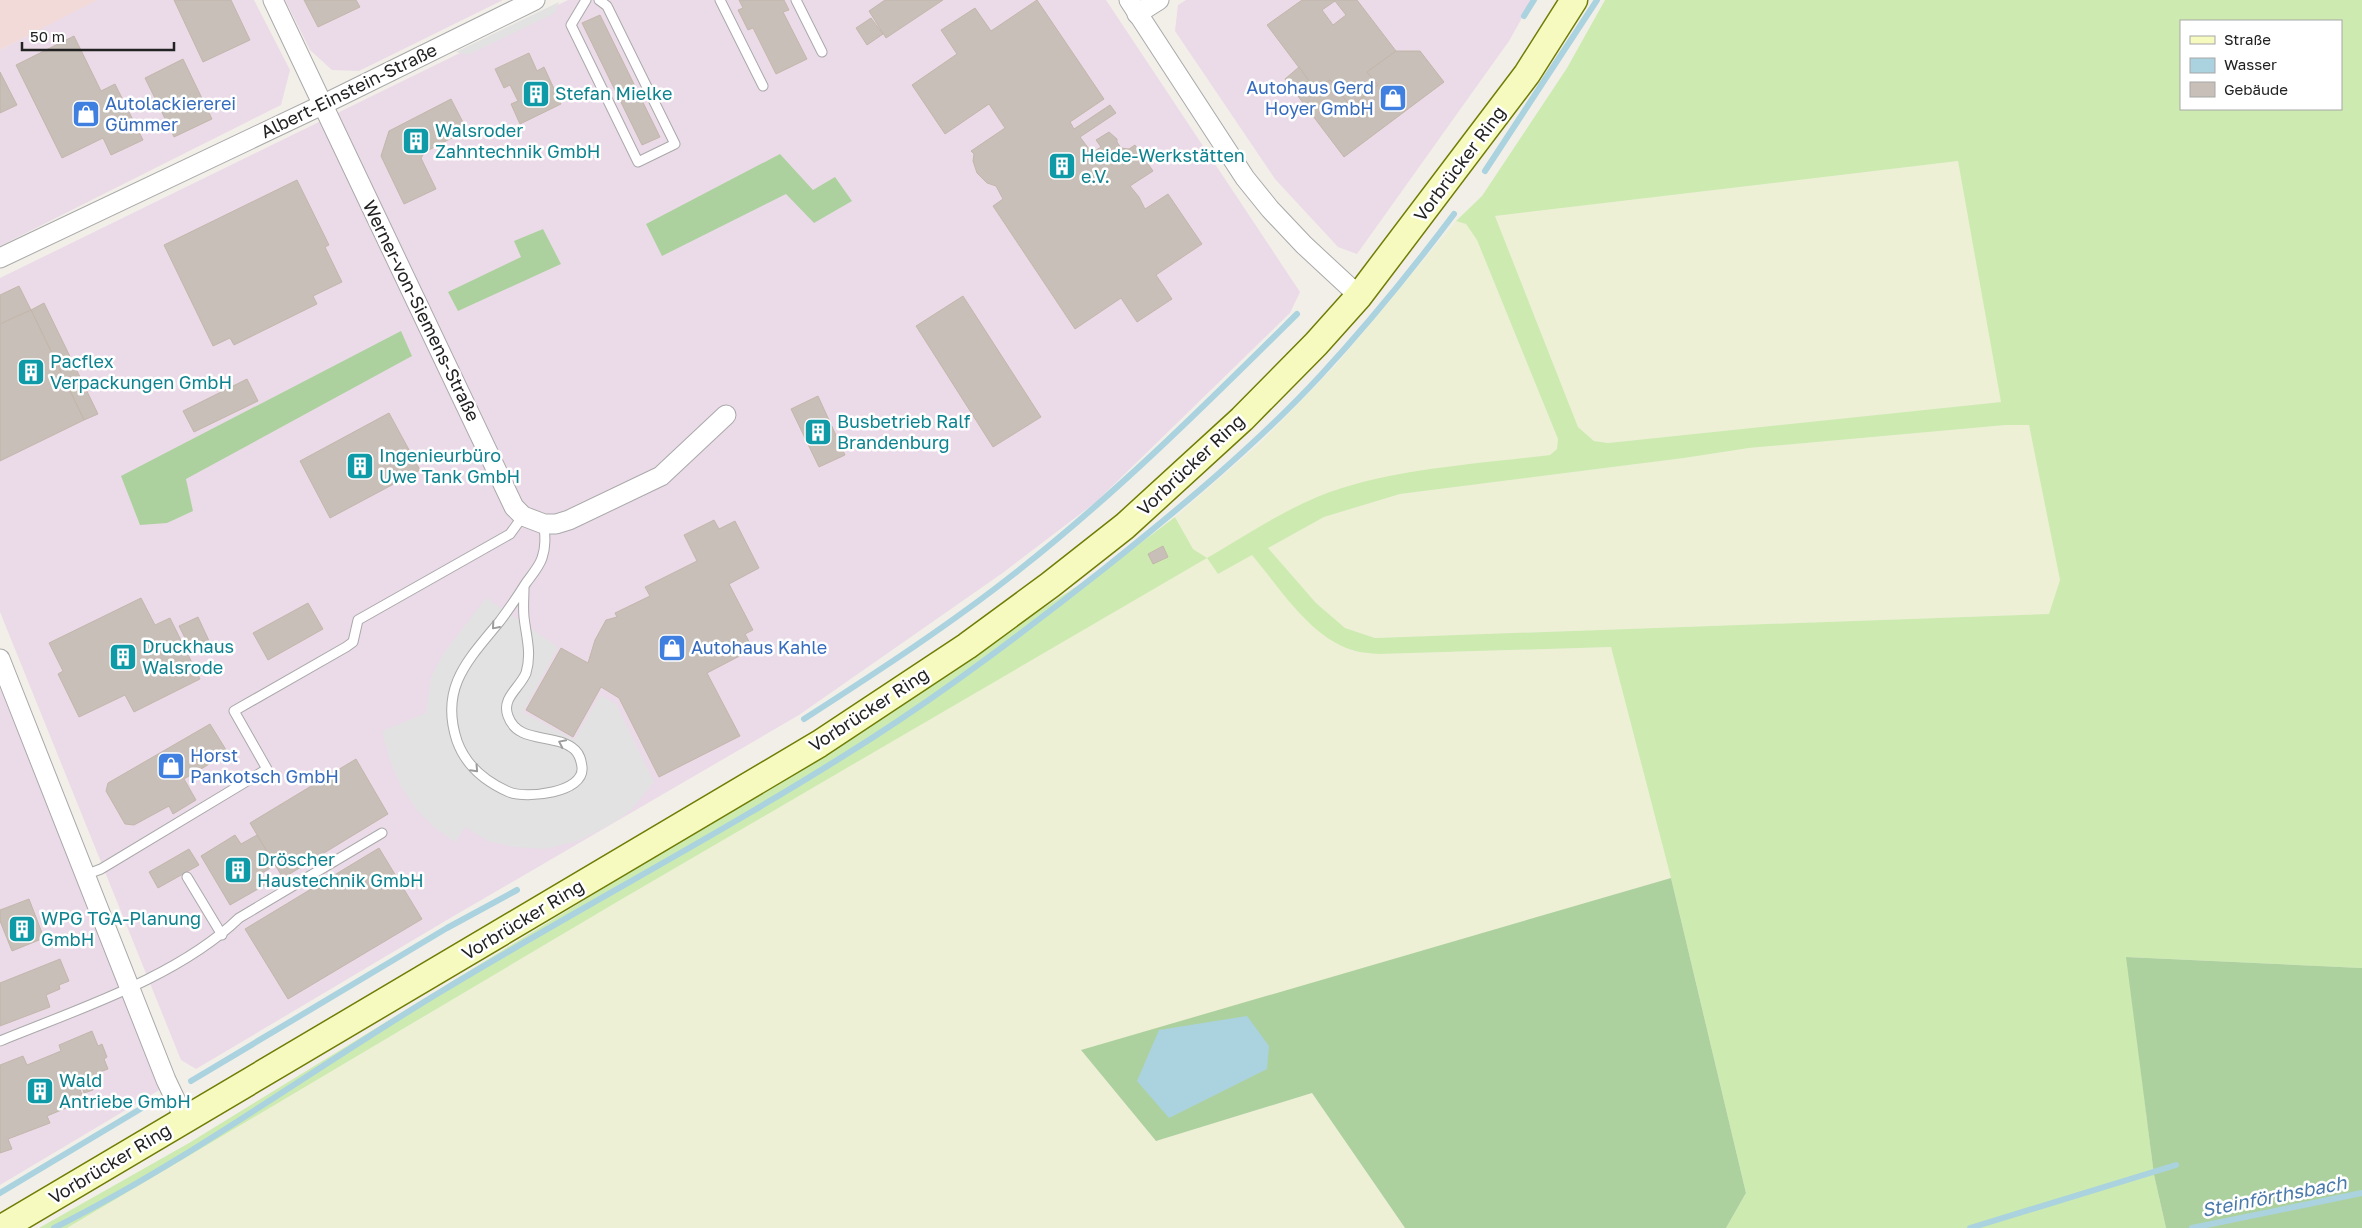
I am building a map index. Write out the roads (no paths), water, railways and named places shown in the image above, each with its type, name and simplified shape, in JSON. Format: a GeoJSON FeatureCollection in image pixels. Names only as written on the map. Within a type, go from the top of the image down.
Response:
{"type":"FeatureCollection","features":[{"type":"Feature","properties":{"kind":"main road","name":"Vorbrücker Ring"},"geometry":{"type":"LineString","coordinates":[[2,1228],[819,744],[967,646],[1050,585],[1125,526],[1242,419],[1316,344],[1359,296],[1527,74],[1574,0]]}},
{"type":"Feature","properties":{"kind":"street","name":"Werner-von-Siemens-Straße"},"geometry":{"type":"LineString","coordinates":[[273,0],[514,507],[523,516]]}},
{"type":"Feature","properties":{"kind":"street","name":"Albert-Einstein-Straße"},"geometry":{"type":"LineString","coordinates":[[0,258],[322,105],[535,0]]}},
{"type":"Feature","properties":{"kind":"street"},"geometry":{"type":"LineString","coordinates":[[1159,0],[1133,7],[1251,185],[1304,245],[1359,296]]}},
{"type":"Feature","properties":{"kind":"street"},"geometry":{"type":"LineString","coordinates":[[523,516],[544,524],[556,524],[569,520],[662,476],[726,414]]}},
{"type":"Feature","properties":{"kind":"street"},"geometry":{"type":"LineString","coordinates":[[0,659],[166,1080],[185,1120]]}},
{"type":"Feature","properties":{"kind":"lane"},"geometry":{"type":"LineString","coordinates":[[586,0],[571,26],[638,162],[675,144],[607,6],[599,0]]}},
{"type":"Feature","properties":{"kind":"lane"},"geometry":{"type":"LineString","coordinates":[[720,0],[763,86]]}},
{"type":"Feature","properties":{"kind":"lane"},"geometry":{"type":"LineString","coordinates":[[796,0],[822,52]]}},
{"type":"Feature","properties":{"kind":"lane"},"geometry":{"type":"LineString","coordinates":[[85,875],[101,869],[267,769],[234,711],[353,642],[358,620],[510,534],[523,516]]}},
{"type":"Feature","properties":{"kind":"lane"},"geometry":{"type":"LineString","coordinates":[[524,587],[524,619],[530,648],[526,674],[507,700],[507,715],[517,730],[534,737],[550,738],[575,750],[581,759],[583,771],[577,782],[564,789],[540,794],[516,795],[492,785],[474,769],[460,750],[452,726],[452,702],[458,678],[474,651],[501,620],[542,559],[546,542],[544,524]]}},
{"type":"Feature","properties":{"kind":"lane"},"geometry":{"type":"LineString","coordinates":[[0,1041],[146,980],[222,935],[240,918],[382,833]]}},
{"type":"Feature","properties":{"kind":"lane"},"geometry":{"type":"LineString","coordinates":[[187,877],[222,935]]}},
{"type":"Feature","properties":{"kind":"water"},"geometry":{"type":"Polygon","coordinates":[[[1247,1016],[1269,1046],[1267,1069],[1169,1118],[1137,1081],[1159,1030],[1247,1016]]]}},
{"type":"Feature","properties":{"kind":"waterway"},"geometry":{"type":"LineString","coordinates":[[1524,16],[1534,0]]}},
{"type":"Feature","properties":{"kind":"waterway"},"geometry":{"type":"LineString","coordinates":[[1485,171],[1597,0]]}},
{"type":"Feature","properties":{"kind":"waterway"},"geometry":{"type":"LineString","coordinates":[[54,1228],[154,1173],[202,1144],[442,991],[819,771],[902,718],[991,656],[1133,545],[1216,476],[1270,427],[1355,337],[1454,214]]}},
{"type":"Feature","properties":{"kind":"waterway"},"geometry":{"type":"LineString","coordinates":[[804,719],[940,628],[993,590],[1056,540],[1127,478],[1230,381],[1297,314]]}},
{"type":"Feature","properties":{"kind":"waterway"},"geometry":{"type":"LineString","coordinates":[[191,1081],[447,928],[517,890]]}},
{"type":"Feature","properties":{"kind":"waterway"},"geometry":{"type":"LineString","coordinates":[[0,1193],[152,1102]]}},
{"type":"Feature","properties":{"kind":"waterway"},"geometry":{"type":"LineString","coordinates":[[1970,1228],[2176,1165]]}},
{"type":"Feature","properties":{"kind":"waterway","name":"Steinförthsbach"},"geometry":{"type":"LineString","coordinates":[[2192,1228],[2362,1193]]}},
{"type":"Feature","properties":{"kind":"place","name":"Stefan Mielke"},"geometry":{"type":"Point","coordinates":[536,94]}},
{"type":"Feature","properties":{"kind":"place","name":"Autohaus Gerd Hoyer GmbH"},"geometry":{"type":"Point","coordinates":[1393,98]}},
{"type":"Feature","properties":{"kind":"place","name":"Autolackiererei Gümmer"},"geometry":{"type":"Point","coordinates":[86,114]}},
{"type":"Feature","properties":{"kind":"place","name":"Walsroder Zahntechnik GmbH"},"geometry":{"type":"Point","coordinates":[416,141]}},
{"type":"Feature","properties":{"kind":"place","name":"Heide-Werkstätten e.V."},"geometry":{"type":"Point","coordinates":[1062,166]}},
{"type":"Feature","properties":{"kind":"place","name":"Pacflex Verpackungen GmbH"},"geometry":{"type":"Point","coordinates":[31,372]}},
{"type":"Feature","properties":{"kind":"place","name":"Busbetrieb Ralf Brandenburg"},"geometry":{"type":"Point","coordinates":[818,432]}},
{"type":"Feature","properties":{"kind":"place","name":"Ingenieurbüro Uwe Tank GmbH"},"geometry":{"type":"Point","coordinates":[360,466]}},
{"type":"Feature","properties":{"kind":"place","name":"Autohaus Kahle"},"geometry":{"type":"Point","coordinates":[672,648]}},
{"type":"Feature","properties":{"kind":"place","name":"Druckhaus Walsrode"},"geometry":{"type":"Point","coordinates":[123,657]}},
{"type":"Feature","properties":{"kind":"place","name":"Horst Pankotsch GmbH"},"geometry":{"type":"Point","coordinates":[171,766]}},
{"type":"Feature","properties":{"kind":"place","name":"Dröscher Haustechnik GmbH"},"geometry":{"type":"Point","coordinates":[238,870]}},
{"type":"Feature","properties":{"kind":"place","name":"WPG TGA-Planung GmbH"},"geometry":{"type":"Point","coordinates":[22,929]}},
{"type":"Feature","properties":{"kind":"place","name":"Wald Antriebe GmbH"},"geometry":{"type":"Point","coordinates":[40,1091]}}]}
